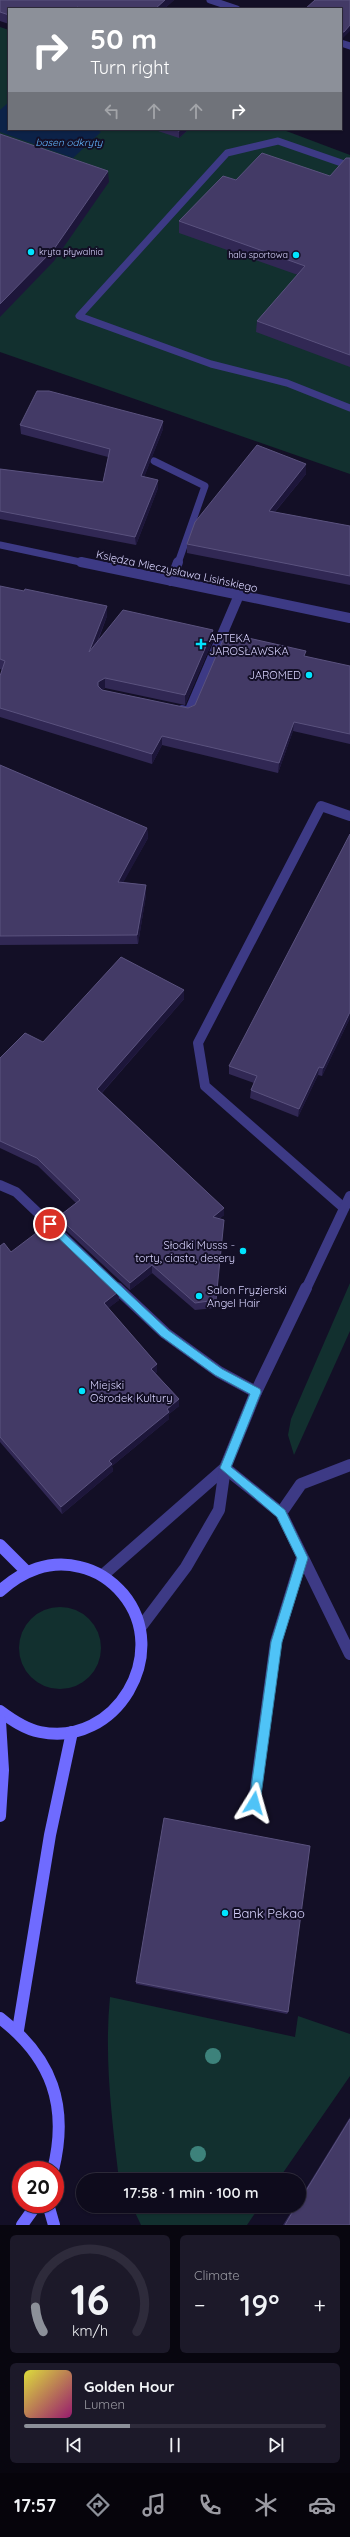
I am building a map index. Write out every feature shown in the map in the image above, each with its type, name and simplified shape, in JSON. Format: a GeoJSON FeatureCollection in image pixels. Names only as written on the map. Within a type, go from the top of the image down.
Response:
{"type":"FeatureCollection","features":[{"type":"Feature","properties":{"kind":"main road"},"geometry":{"type":"LineString","coordinates":[[0,1545],[26,1571]]}},
{"type":"Feature","properties":{"kind":"main road"},"geometry":{"type":"LineString","coordinates":[[0,1590],[26,1571],[45,1565],[65,1564],[85,1567],[103,1576],[124,1592],[138,1615],[143,1641],[141,1666],[132,1689],[116,1709],[96,1724],[72,1732],[46,1734],[21,1726],[0,1711]]}},
{"type":"Feature","properties":{"kind":"main road"},"geometry":{"type":"LineString","coordinates":[[0,1720],[3,1770],[0,1816]]}},
{"type":"Feature","properties":{"kind":"main road"},"geometry":{"type":"LineString","coordinates":[[18,2030],[50,1835],[72,1732]]}},
{"type":"Feature","properties":{"kind":"main road"},"geometry":{"type":"LineString","coordinates":[[0,2018],[18,2030],[39,2054],[54,2085],[60,2120],[56,2161]]}},
{"type":"Feature","properties":{"kind":"main road"},"geometry":{"type":"LineString","coordinates":[[22,2225],[31,2213]]}},
{"type":"Feature","properties":{"kind":"main road"},"geometry":{"type":"LineString","coordinates":[[51,2213],[54,2225]]}},
{"type":"Feature","properties":{"kind":"street"},"geometry":{"type":"LineString","coordinates":[[210,0],[234,8]]}},
{"type":"Feature","properties":{"kind":"street"},"geometry":{"type":"LineString","coordinates":[[350,166],[278,141],[227,153],[79,316],[211,364],[287,383],[350,408]]}},
{"type":"Feature","properties":{"kind":"street"},"geometry":{"type":"LineString","coordinates":[[154,461],[205,486],[171,581]]}},
{"type":"Feature","properties":{"kind":"street","name":"Księdza Mieczysława Lisińskiego"},"geometry":{"type":"LineString","coordinates":[[0,545],[350,618]]}},
{"type":"Feature","properties":{"kind":"street"},"geometry":{"type":"LineString","coordinates":[[174,709],[189,712],[239,595]]}},
{"type":"Feature","properties":{"kind":"street"},"geometry":{"type":"LineString","coordinates":[[344,1208],[205,1086],[198,1043],[321,806],[350,816]]}},
{"type":"Feature","properties":{"kind":"street"},"geometry":{"type":"LineString","coordinates":[[0,1185],[16,1192],[165,1333],[218,1372],[256,1392]]}},
{"type":"Feature","properties":{"kind":"street"},"geometry":{"type":"LineString","coordinates":[[140,1628],[186,1567],[219,1510],[225,1468],[256,1392],[350,1196]]}},
{"type":"Feature","properties":{"kind":"street"},"geometry":{"type":"LineString","coordinates":[[281,1513],[301,1484],[350,1465]]}},
{"type":"Feature","properties":{"kind":"street"},"geometry":{"type":"LineString","coordinates":[[225,1468],[281,1513],[350,1654]]}},
{"type":"Feature","properties":{"kind":"street"},"geometry":{"type":"LineString","coordinates":[[103,1576],[140,1539],[168,1518],[225,1468]]}},
{"type":"Feature","properties":{"kind":"street"},"geometry":{"type":"LineString","coordinates":[[254,1803],[276,1642],[302,1558]]}},
{"type":"Feature","properties":{"kind":"green space"},"geometry":{"type":"Polygon","coordinates":[[[0,27],[8,30],[8,130],[284,130],[350,155],[350,474],[0,352],[0,27]]]}},
{"type":"Feature","properties":{"kind":"green space"},"geometry":{"type":"Polygon","coordinates":[[[350,1283],[350,1331],[294,1455],[288,1435],[291,1419],[350,1283]]]}},
{"type":"Feature","properties":{"kind":"green space"},"geometry":{"type":"Polygon","coordinates":[[[60,1607],[76,1610],[89,1619],[98,1632],[101,1648],[98,1664],[89,1677],[76,1686],[60,1689],[44,1686],[31,1677],[22,1664],[19,1648],[22,1632],[31,1619],[44,1610],[60,1607]]]}},
{"type":"Feature","properties":{"kind":"green space"},"geometry":{"type":"Polygon","coordinates":[[[110,1997],[295,2037],[298,2016],[350,2034],[350,2076],[283,2173],[118,2173],[111,2111],[108,2066],[108,2020],[110,1997]]]}},
{"type":"Feature","properties":{"kind":"green space"},"geometry":{"type":"Polygon","coordinates":[[[135,2213],[255,2213],[247,2225],[141,2225],[135,2213]]]}},
{"type":"Feature","properties":{"kind":"water","name":"basen odkryty"},"geometry":{"type":"Polygon","coordinates":[[[8,103],[8,130],[96,130],[101,132],[73,158],[0,132],[0,110],[8,103]]]}},
{"type":"Feature","properties":{"kind":"building"},"geometry":{"type":"Polygon","coordinates":[[[0,0],[165,0],[156,8],[8,8],[8,15],[0,12],[0,0]]]}},
{"type":"Feature","properties":{"kind":"building"},"geometry":{"type":"Polygon","coordinates":[[[315,0],[350,0],[350,25],[344,32],[342,32],[342,8],[306,8],[315,0]]]}},
{"type":"Feature","properties":{"kind":"building","name":"kryta pływalnia"},"geometry":{"type":"Polygon","coordinates":[[[0,134],[108,171],[54,249],[0,304],[0,134]]]}},
{"type":"Feature","properties":{"kind":"building","name":"hala sportowa"},"geometry":{"type":"Polygon","coordinates":[[[262,153],[330,176],[346,158],[350,158],[350,355],[257,321],[305,266],[179,221],[223,176],[236,180],[262,153]]]}},
{"type":"Feature","properties":{"kind":"building"},"geometry":{"type":"Polygon","coordinates":[[[37,391],[49,391],[163,421],[141,476],[158,480],[135,537],[0,511],[0,469],[103,482],[110,449],[20,425],[37,391]]]}},
{"type":"Feature","properties":{"kind":"building"},"geometry":{"type":"Polygon","coordinates":[[[257,445],[306,464],[269,511],[350,526],[350,576],[187,544],[195,522],[257,445]]]}},
{"type":"Feature","properties":{"kind":"building"},"geometry":{"type":"Polygon","coordinates":[[[0,586],[24,591],[25,589],[107,606],[89,652],[123,610],[213,630],[185,695],[105,678],[98,682],[98,686],[102,690],[188,708],[195,705],[226,633],[306,651],[304,656],[350,666],[350,734],[294,722],[279,763],[162,736],[152,754],[0,708],[0,676],[5,661],[0,659],[0,586]]]}},
{"type":"Feature","properties":{"kind":"building"},"geometry":{"type":"Polygon","coordinates":[[[0,765],[147,828],[118,882],[146,885],[137,935],[0,936],[0,765]]]}},
{"type":"Feature","properties":{"kind":"building"},"geometry":{"type":"Polygon","coordinates":[[[350,834],[350,1012],[323,1068],[319,1067],[299,1109],[251,1090],[257,1076],[229,1066],[350,834]]]}},
{"type":"Feature","properties":{"kind":"building"},"geometry":{"type":"Polygon","coordinates":[[[121,957],[184,990],[97,1089],[224,1208],[213,1217],[224,1220],[216,1300],[195,1303],[152,1265],[130,1283],[58,1217],[80,1200],[37,1158],[0,1141],[0,1058],[25,1033],[43,1042],[121,957]]]}},
{"type":"Feature","properties":{"kind":"building","name":"Miejski Ośrodek Kultury"},"geometry":{"type":"Polygon","coordinates":[[[48,1224],[118,1292],[104,1303],[157,1364],[151,1369],[179,1399],[167,1409],[169,1412],[109,1461],[112,1464],[61,1507],[0,1437],[0,1246],[4,1243],[11,1252],[48,1224]]]}},
{"type":"Feature","properties":{"kind":"building","name":"Bank Pekao"},"geometry":{"type":"Polygon","coordinates":[[[164,1818],[310,1846],[288,2012],[136,1982],[164,1818]]]}},
{"type":"Feature","properties":{"kind":"building"},"geometry":{"type":"Polygon","coordinates":[[[350,2119],[350,2225],[285,2225],[292,2213],[306,2213],[306,2191],[350,2119]]]}},
{"type":"Feature","properties":{"kind":"place","name":"kryta pływalnia"},"geometry":{"type":"Point","coordinates":[31,252]}},
{"type":"Feature","properties":{"kind":"place","name":"hala sportowa"},"geometry":{"type":"Point","coordinates":[296,255]}},
{"type":"Feature","properties":{"kind":"place","name":"APTEKA JAROSŁAWSKA"},"geometry":{"type":"Point","coordinates":[201,644]}},
{"type":"Feature","properties":{"kind":"place","name":"JAROMED"},"geometry":{"type":"Point","coordinates":[309,675]}},
{"type":"Feature","properties":{"kind":"place","name":"Słodki Musss - torty, ciasta, desery"},"geometry":{"type":"Point","coordinates":[243,1251]}},
{"type":"Feature","properties":{"kind":"place","name":"Salon Fryzjerski Angel Hair"},"geometry":{"type":"Point","coordinates":[199,1296]}},
{"type":"Feature","properties":{"kind":"place","name":"Miejski Ośrodek Kultury"},"geometry":{"type":"Point","coordinates":[82,1391]}},
{"type":"Feature","properties":{"kind":"place","name":"Bank Pekao"},"geometry":{"type":"Point","coordinates":[225,1913]}},
{"type":"Feature","properties":{"kind":"route"},"geometry":{"type":"LineString","coordinates":[[50,1224],[165,1333],[218,1372],[256,1392],[225,1468],[264,1501],[281,1513],[302,1558],[276,1642],[254,1803]]}}]}
